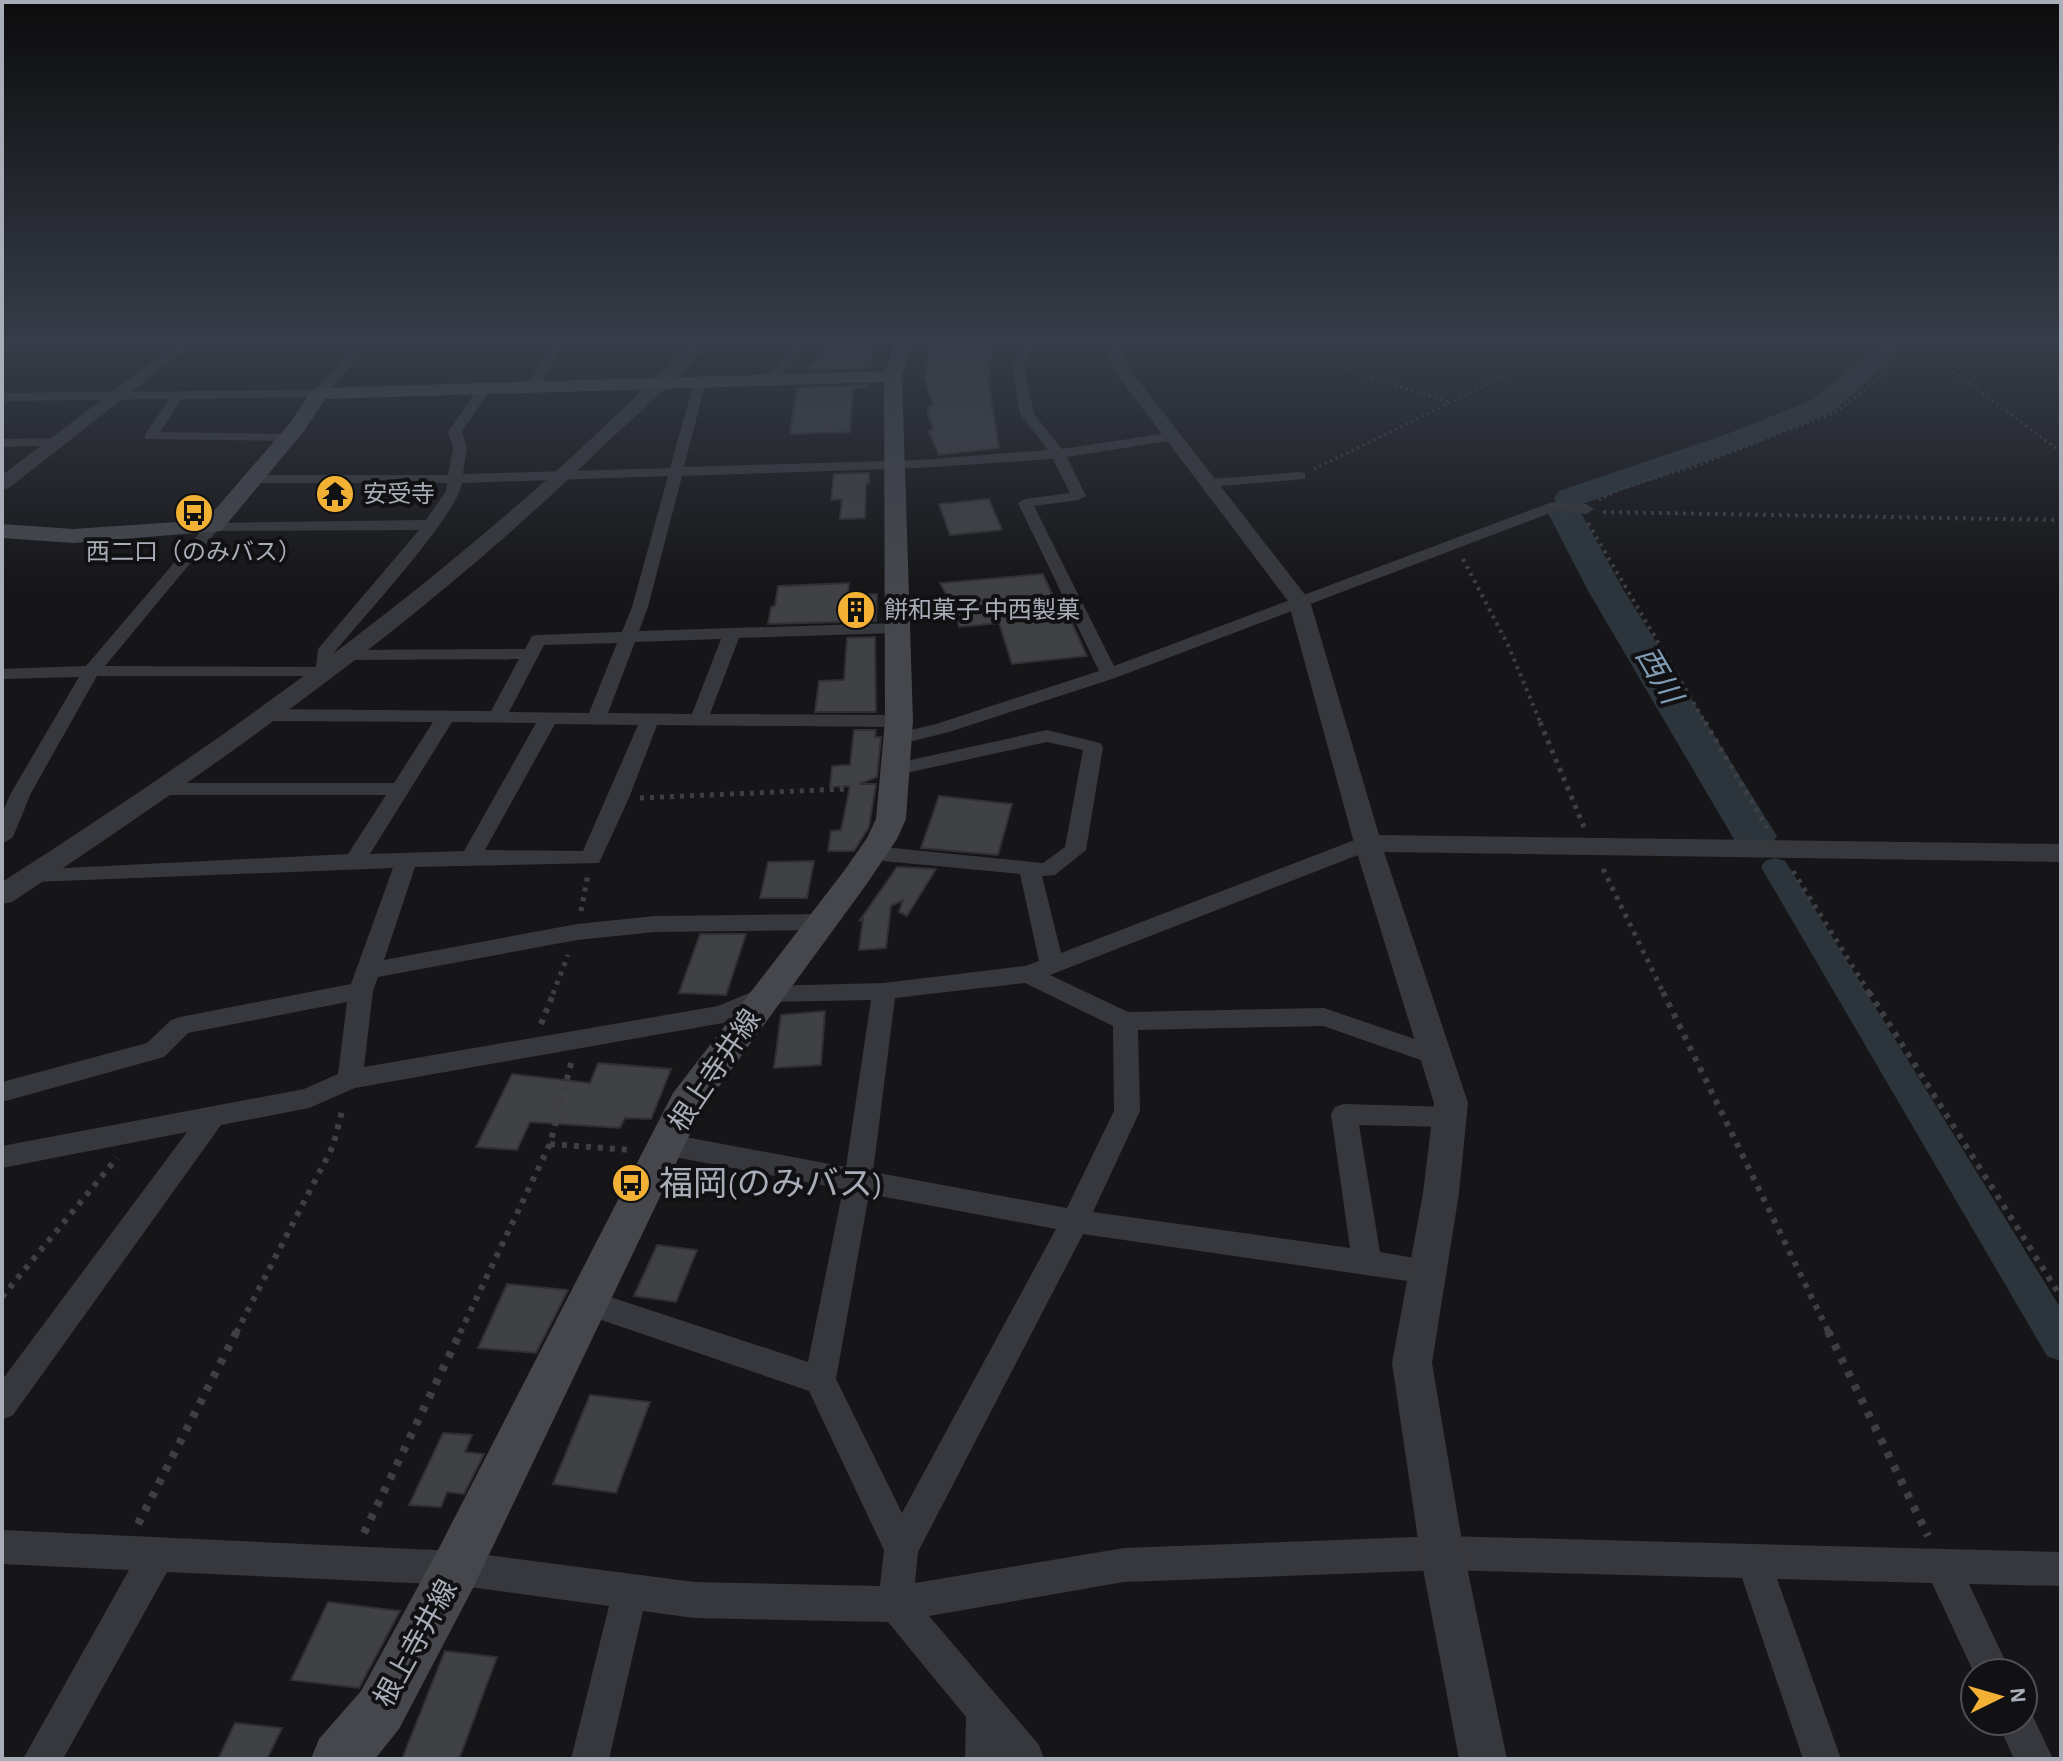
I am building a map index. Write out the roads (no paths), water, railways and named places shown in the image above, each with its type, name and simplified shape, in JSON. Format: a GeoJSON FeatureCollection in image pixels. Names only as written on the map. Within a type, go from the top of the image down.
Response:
{"type":"FeatureCollection","features":[{"type":"Feature","properties":{"kind":"main road"},"geometry":{"type":"LineString","coordinates":[[2,531],[73,536],[213,526],[298,424]]}},
{"type":"Feature","properties":{"kind":"main road","name":"根上寺井線"},"geometry":{"type":"LineString","coordinates":[[345,1754],[380,1710],[456,1568],[686,1103],[873,853],[891,819],[897,754],[892,463],[894,424]]}},
{"type":"Feature","properties":{"kind":"street"},"geometry":{"type":"LineString","coordinates":[[2,484],[81,424]]}},
{"type":"Feature","properties":{"kind":"street"},"geometry":{"type":"LineString","coordinates":[[159,424],[151,436],[289,437]]}},
{"type":"Feature","properties":{"kind":"street"},"geometry":{"type":"LineString","coordinates":[[326,672],[324,653],[431,525],[453,491],[460,448],[455,432],[460,424]]}},
{"type":"Feature","properties":{"kind":"street"},"geometry":{"type":"LineString","coordinates":[[2,895],[163,789],[326,672],[513,520],[615,424]]}},
{"type":"Feature","properties":{"kind":"street"},"geometry":{"type":"LineString","coordinates":[[596,720],[630,637],[690,424]]}},
{"type":"Feature","properties":{"kind":"street"},"geometry":{"type":"LineString","coordinates":[[1035,424],[1058,454],[1079,496],[1025,503],[1109,674]]}},
{"type":"Feature","properties":{"kind":"street"},"geometry":{"type":"LineString","coordinates":[[1165,424],[1299,601],[1368,843],[1451,1103],[1412,1363],[1442,1553],[1483,1759]]}},
{"type":"Feature","properties":{"kind":"street"},"geometry":{"type":"LineString","coordinates":[[252,479],[455,479],[919,464],[1058,454],[1174,436]]}},
{"type":"Feature","properties":{"kind":"street"},"geometry":{"type":"LineString","coordinates":[[2,443],[58,442]]}},
{"type":"Feature","properties":{"kind":"street"},"geometry":{"type":"LineString","coordinates":[[1211,483],[1300,476]]}},
{"type":"Feature","properties":{"kind":"street"},"geometry":{"type":"LineString","coordinates":[[897,754],[1557,505],[1586,509]]}},
{"type":"Feature","properties":{"kind":"street"},"geometry":{"type":"LineString","coordinates":[[2,837],[12,795],[91,671],[213,526],[431,525]]}},
{"type":"Feature","properties":{"kind":"street"},"geometry":{"type":"LineString","coordinates":[[497,717],[538,640],[896,628]]}},
{"type":"Feature","properties":{"kind":"street"},"geometry":{"type":"LineString","coordinates":[[698,722],[732,633]]}},
{"type":"Feature","properties":{"kind":"street"},"geometry":{"type":"LineString","coordinates":[[346,655],[532,654]]}},
{"type":"Feature","properties":{"kind":"street"},"geometry":{"type":"LineString","coordinates":[[2,674],[91,671],[326,672]]}},
{"type":"Feature","properties":{"kind":"street"},"geometry":{"type":"LineString","coordinates":[[267,715],[550,716],[698,722],[897,754],[1047,736],[1093,747],[1075,850],[1047,870],[873,853]]}},
{"type":"Feature","properties":{"kind":"street"},"geometry":{"type":"LineString","coordinates":[[355,861],[447,715]]}},
{"type":"Feature","properties":{"kind":"street"},"geometry":{"type":"LineString","coordinates":[[471,857],[550,716]]}},
{"type":"Feature","properties":{"kind":"street"},"geometry":{"type":"LineString","coordinates":[[33,875],[471,857],[591,858],[649,721]]}},
{"type":"Feature","properties":{"kind":"street"},"geometry":{"type":"LineString","coordinates":[[163,789],[400,789]]}},
{"type":"Feature","properties":{"kind":"street"},"geometry":{"type":"LineString","coordinates":[[2,1157],[309,1098],[350,1079],[723,1014],[766,994],[884,991],[1040,970],[1368,843],[2061,853]]}},
{"type":"Feature","properties":{"kind":"street"},"geometry":{"type":"LineString","coordinates":[[350,1079],[366,981],[406,861]]}},
{"type":"Feature","properties":{"kind":"street"},"geometry":{"type":"LineString","coordinates":[[1029,868],[1040,970]]}},
{"type":"Feature","properties":{"kind":"street"},"geometry":{"type":"LineString","coordinates":[[2,1092],[155,1050],[180,1026],[577,932],[655,924],[821,922]]}},
{"type":"Feature","properties":{"kind":"street"},"geometry":{"type":"LineString","coordinates":[[1040,970],[1125,1021],[1324,1017],[1438,1057]]}},
{"type":"Feature","properties":{"kind":"street"},"geometry":{"type":"LineString","coordinates":[[884,991],[858,1181],[820,1380],[901,1549]]}},
{"type":"Feature","properties":{"kind":"street"},"geometry":{"type":"LineString","coordinates":[[1025,1759],[896,1604],[901,1549],[1075,1221],[1127,1111],[1125,1021]]}},
{"type":"Feature","properties":{"kind":"street"},"geometry":{"type":"LineString","coordinates":[[1367,1262],[1344,1114],[1450,1117]]}},
{"type":"Feature","properties":{"kind":"street"},"geometry":{"type":"LineString","coordinates":[[2,1405],[213,1116]]}},
{"type":"Feature","properties":{"kind":"street"},"geometry":{"type":"LineString","coordinates":[[662,1148],[1075,1221],[1428,1271]]}},
{"type":"Feature","properties":{"kind":"street"},"geometry":{"type":"LineString","coordinates":[[586,1302],[820,1380]]}},
{"type":"Feature","properties":{"kind":"street"},"geometry":{"type":"LineString","coordinates":[[2,1547],[456,1568],[694,1600],[896,1604],[1124,1565],[1442,1553],[2061,1569]]}},
{"type":"Feature","properties":{"kind":"street"},"geometry":{"type":"LineString","coordinates":[[42,1759],[141,1552]]}},
{"type":"Feature","properties":{"kind":"street"},"geometry":{"type":"LineString","coordinates":[[1754,1562],[1822,1759]]}},
{"type":"Feature","properties":{"kind":"street"},"geometry":{"type":"LineString","coordinates":[[1943,1568],[1985,1657]]}},
{"type":"Feature","properties":{"kind":"street"},"geometry":{"type":"LineString","coordinates":[[590,1759],[630,1591]]}},
{"type":"Feature","properties":{"kind":"street"},"geometry":{"type":"LineString","coordinates":[[984,1759],[985,1711]]}},
{"type":"Feature","properties":{"kind":"street"},"geometry":{"type":"LineString","coordinates":[[2024,1737],[2034,1759]]}},
{"type":"Feature","properties":{"kind":"waterway","name":"西川"},"geometry":{"type":"LineString","coordinates":[[1570,498],[1777,424]]}},
{"type":"Feature","properties":{"kind":"waterway","name":"西川"},"geometry":{"type":"LineString","coordinates":[[1565,513],[1605,589],[1754,836]]}},
{"type":"Feature","properties":{"kind":"waterway"},"geometry":{"type":"LineString","coordinates":[[1775,867],[2061,1344]]}},
{"type":"Feature","properties":{"kind":"place","name":"安受寺"},"geometry":{"type":"Point","coordinates":[335,494]}},
{"type":"Feature","properties":{"kind":"place","name":"西二口（のみバス）"},"geometry":{"type":"Point","coordinates":[194,513]}},
{"type":"Feature","properties":{"kind":"place","name":"餅和菓子 中西製菓"},"geometry":{"type":"Point","coordinates":[856,610]}},
{"type":"Feature","properties":{"kind":"place","name":"福岡(のみバス)"},"geometry":{"type":"Point","coordinates":[631,1183]}}]}
